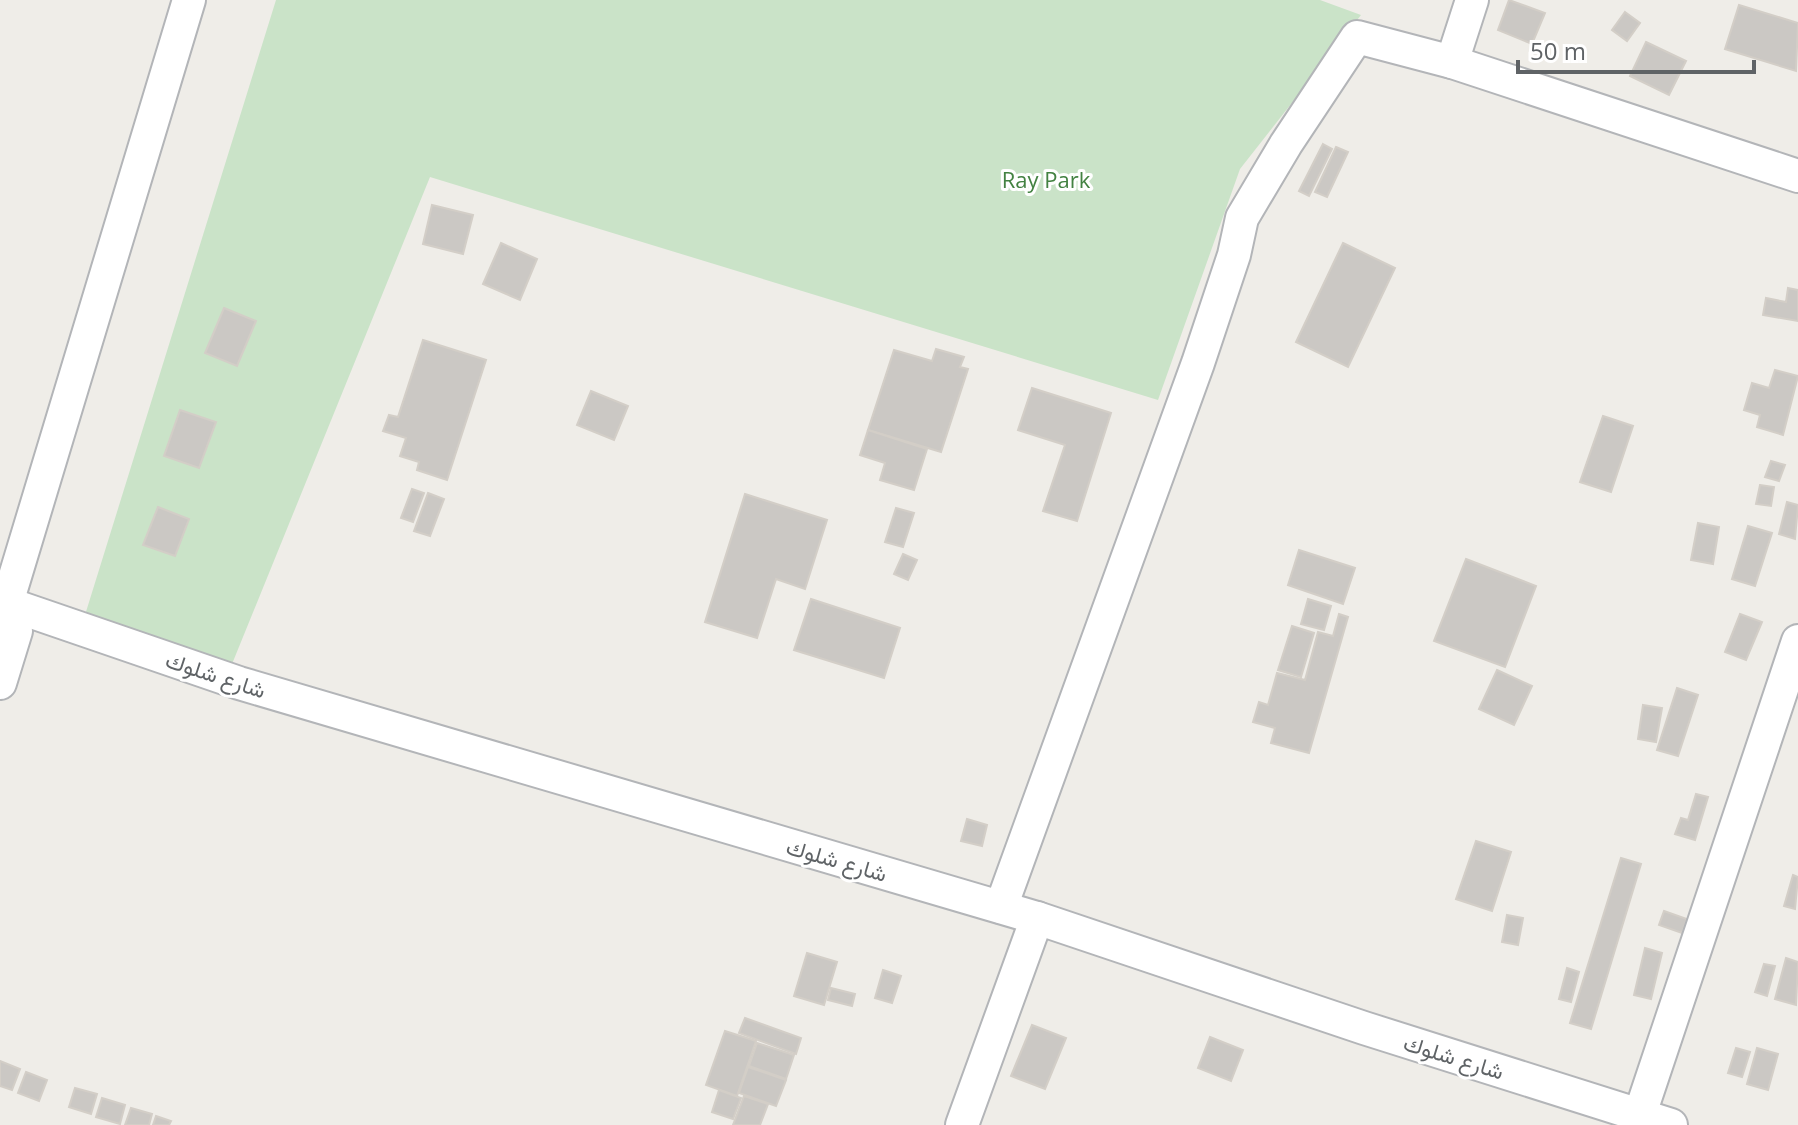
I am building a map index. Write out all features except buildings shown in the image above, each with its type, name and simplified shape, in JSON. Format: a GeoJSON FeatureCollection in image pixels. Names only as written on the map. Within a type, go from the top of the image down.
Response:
{"type":"FeatureCollection","features":[{"type":"Feature","properties":{"kind":"street"},"geometry":{"type":"LineString","coordinates":[[0,683],[16,631],[3,602],[189,0]]}},
{"type":"Feature","properties":{"kind":"street"},"geometry":{"type":"LineString","coordinates":[[1452,62],[1472,0]]}},
{"type":"Feature","properties":{"kind":"street"},"geometry":{"type":"LineString","coordinates":[[1001,907],[1198,363],[1234,255],[1242,218],[1286,144],[1357,37],[1452,62],[1798,176]]}},
{"type":"Feature","properties":{"kind":"street","name":"شارع شلوك"},"geometry":{"type":"LineString","coordinates":[[3,602],[239,683],[1037,918],[1364,1028],[1671,1125]]}},
{"type":"Feature","properties":{"kind":"street"},"geometry":{"type":"LineString","coordinates":[[1640,1114],[1797,648]]}},
{"type":"Feature","properties":{"kind":"street"},"geometry":{"type":"LineString","coordinates":[[962,1125],[1037,918]]}},
{"type":"Feature","properties":{"kind":"green space","name":"Ray Park"},"geometry":{"type":"Polygon","coordinates":[[[276,0],[1320,0],[1361,15],[1240,169],[1158,400],[430,177],[232,664],[85,615],[276,0]]]}}]}
